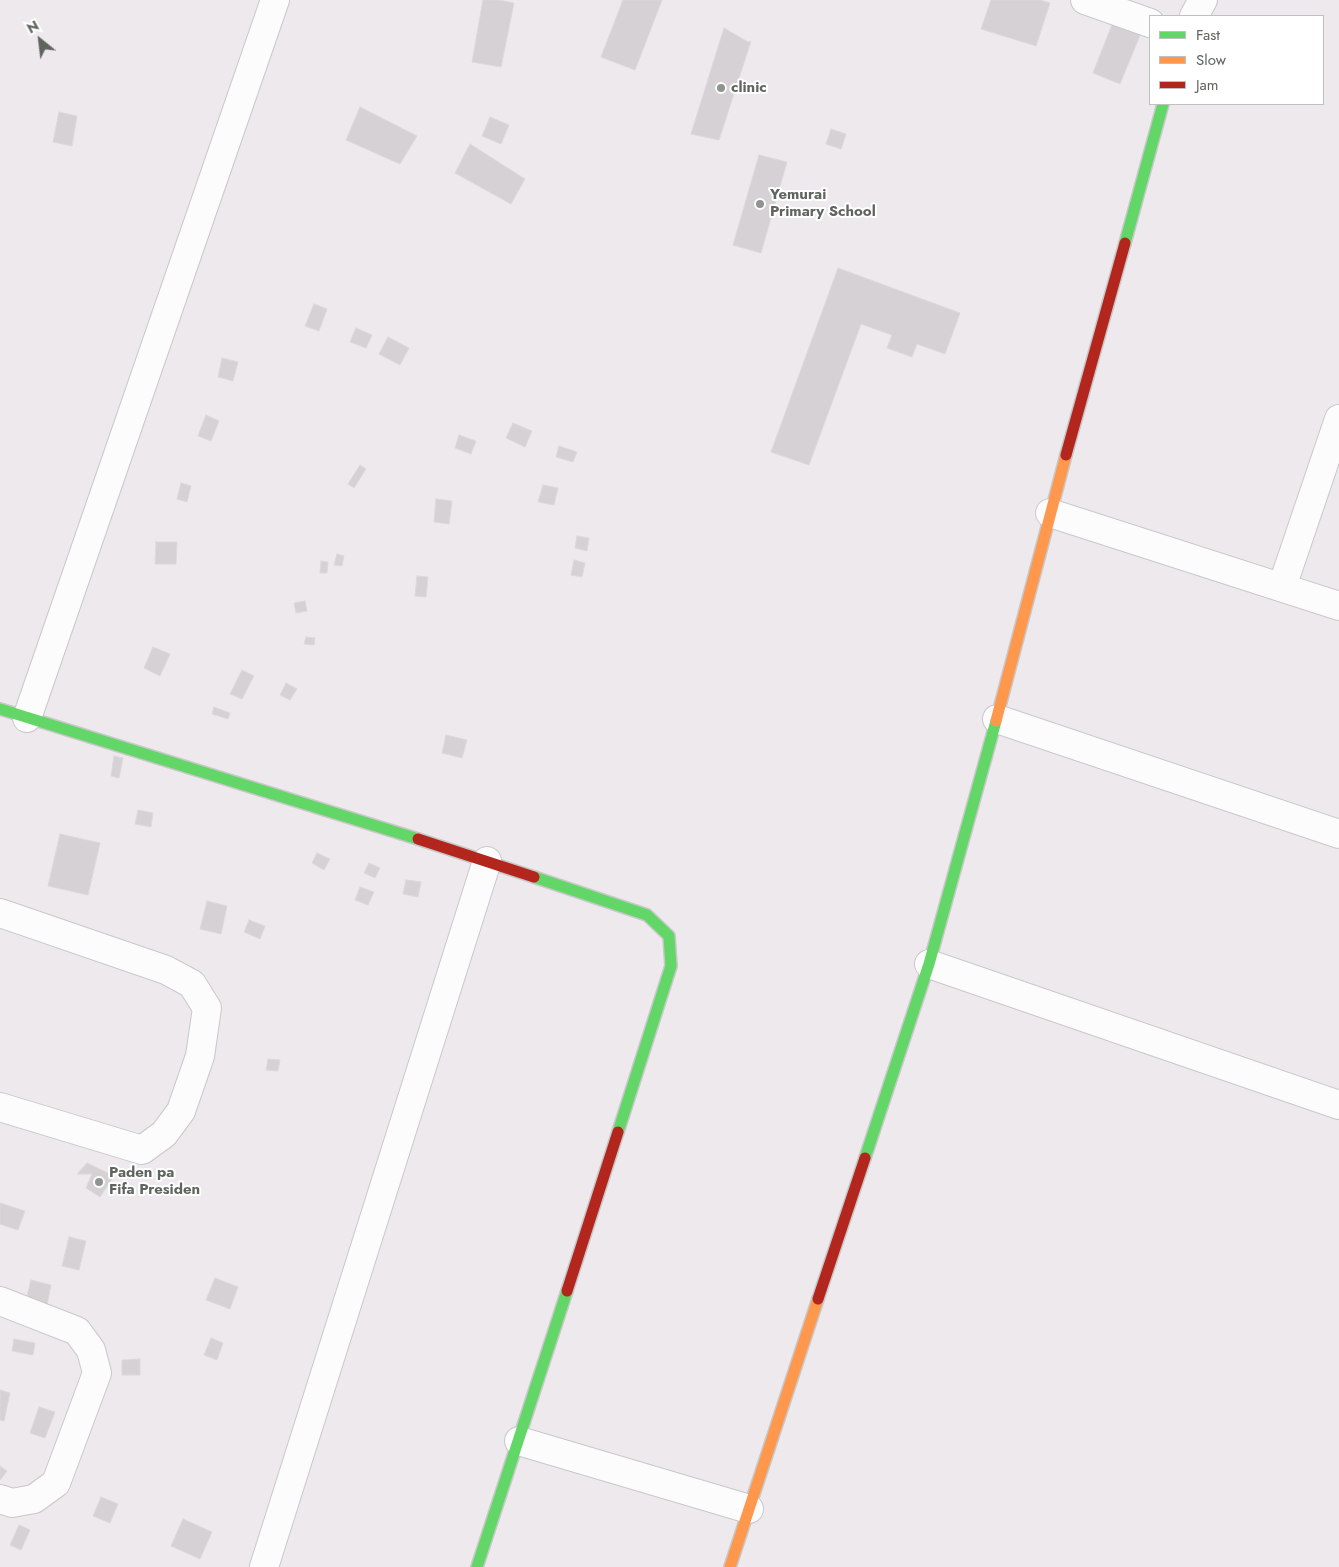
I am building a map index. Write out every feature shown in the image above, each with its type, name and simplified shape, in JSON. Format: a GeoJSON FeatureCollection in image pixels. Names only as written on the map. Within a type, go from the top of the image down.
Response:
{"type":"FeatureCollection","features":[{"type":"Feature","properties":{"kind":"street"},"geometry":{"type":"LineString","coordinates":[[27,718],[275,0]]}},
{"type":"Feature","properties":{"kind":"street"},"geometry":{"type":"LineString","coordinates":[[1085,0],[1149,23]]}},
{"type":"Feature","properties":{"kind":"street"},"geometry":{"type":"LineString","coordinates":[[1195,15],[1203,0]]}},
{"type":"Feature","properties":{"kind":"street"},"geometry":{"type":"LineString","coordinates":[[730,1567],[929,964],[997,719],[1050,513],[1163,105]]}},
{"type":"Feature","properties":{"kind":"street"},"geometry":{"type":"LineString","coordinates":[[1282,587],[1339,419]]}},
{"type":"Feature","properties":{"kind":"street"},"geometry":{"type":"LineString","coordinates":[[1050,513],[1339,606]]}},
{"type":"Feature","properties":{"kind":"street"},"geometry":{"type":"LineString","coordinates":[[0,709],[487,861],[647,915],[669,936],[671,966],[519,1442],[477,1567]]}},
{"type":"Feature","properties":{"kind":"street"},"geometry":{"type":"LineString","coordinates":[[997,719],[1339,834]]}},
{"type":"Feature","properties":{"kind":"street"},"geometry":{"type":"LineString","coordinates":[[264,1567],[487,861]]}},
{"type":"Feature","properties":{"kind":"street"},"geometry":{"type":"LineString","coordinates":[[0,913],[166,970],[192,984],[206,1008],[200,1056],[181,1111],[164,1134],[142,1150],[0,1107]]}},
{"type":"Feature","properties":{"kind":"street"},"geometry":{"type":"LineString","coordinates":[[929,964],[1339,1105]]}},
{"type":"Feature","properties":{"kind":"street"},"geometry":{"type":"LineString","coordinates":[[0,1301],[77,1331],[91,1350],[97,1373],[56,1482],[34,1499],[12,1503],[0,1500]]}},
{"type":"Feature","properties":{"kind":"street"},"geometry":{"type":"LineString","coordinates":[[519,1442],[749,1510]]}},
{"type":"Feature","properties":{"kind":"building"},"geometry":{"type":"Polygon","coordinates":[[[483,0],[499,0],[514,3],[501,67],[472,62],[483,0]]]}},
{"type":"Feature","properties":{"kind":"building"},"geometry":{"type":"Polygon","coordinates":[[[623,0],[662,0],[635,70],[601,57],[623,0]]]}},
{"type":"Feature","properties":{"kind":"building"},"geometry":{"type":"Polygon","coordinates":[[[991,0],[1040,0],[1050,3],[1036,46],[981,29],[991,0]]]}},
{"type":"Feature","properties":{"kind":"building"},"geometry":{"type":"Polygon","coordinates":[[[1115,17],[1143,28],[1120,84],[1093,73],[1115,17]]]}},
{"type":"Feature","properties":{"kind":"building","name":"clinic"},"geometry":{"type":"Polygon","coordinates":[[[724,28],[748,42],[751,41],[719,140],[691,134],[724,28]]]}},
{"type":"Feature","properties":{"kind":"building"},"geometry":{"type":"Polygon","coordinates":[[[360,107],[417,136],[400,164],[346,140],[360,107]]]}},
{"type":"Feature","properties":{"kind":"building"},"geometry":{"type":"Polygon","coordinates":[[[59,112],[77,116],[72,146],[53,142],[59,112]]]}},
{"type":"Feature","properties":{"kind":"building"},"geometry":{"type":"Polygon","coordinates":[[[490,117],[509,125],[501,144],[482,136],[490,117]]]}},
{"type":"Feature","properties":{"kind":"building"},"geometry":{"type":"Polygon","coordinates":[[[831,129],[846,134],[841,149],[826,144],[831,129]]]}},
{"type":"Feature","properties":{"kind":"building"},"geometry":{"type":"Polygon","coordinates":[[[470,144],[525,179],[511,204],[455,173],[470,144]]]}},
{"type":"Feature","properties":{"kind":"building","name":"Yemurai Primary School"},"geometry":{"type":"Polygon","coordinates":[[[759,155],[787,162],[761,253],[733,245],[759,155]]]}},
{"type":"Feature","properties":{"kind":"building"},"geometry":{"type":"Polygon","coordinates":[[[838,268],[960,313],[945,354],[917,344],[912,357],[887,348],[892,335],[861,324],[809,465],[771,452],[838,268]]]}},
{"type":"Feature","properties":{"kind":"building"},"geometry":{"type":"Polygon","coordinates":[[[314,304],[327,309],[319,331],[305,326],[314,304]]]}},
{"type":"Feature","properties":{"kind":"building"},"geometry":{"type":"Polygon","coordinates":[[[356,328],[372,335],[366,348],[350,342],[356,328]]]}},
{"type":"Feature","properties":{"kind":"building"},"geometry":{"type":"Polygon","coordinates":[[[388,337],[409,348],[400,365],[379,354],[388,337]]]}},
{"type":"Feature","properties":{"kind":"building"},"geometry":{"type":"Polygon","coordinates":[[[222,358],[238,362],[233,381],[218,377],[222,358]]]}},
{"type":"Feature","properties":{"kind":"building"},"geometry":{"type":"Polygon","coordinates":[[[206,415],[219,421],[211,441],[198,436],[206,415]]]}},
{"type":"Feature","properties":{"kind":"building"},"geometry":{"type":"Polygon","coordinates":[[[513,423],[532,431],[525,447],[506,438],[513,423]]]}},
{"type":"Feature","properties":{"kind":"building"},"geometry":{"type":"Polygon","coordinates":[[[459,435],[476,441],[471,454],[455,448],[459,435]]]}},
{"type":"Feature","properties":{"kind":"building"},"geometry":{"type":"Polygon","coordinates":[[[559,446],[577,452],[573,462],[556,457],[559,446]]]}},
{"type":"Feature","properties":{"kind":"building"},"geometry":{"type":"Polygon","coordinates":[[[360,465],[366,469],[354,488],[348,484],[360,465]]]}},
{"type":"Feature","properties":{"kind":"building"},"geometry":{"type":"Polygon","coordinates":[[[181,483],[191,486],[187,502],[177,499],[181,483]]]}},
{"type":"Feature","properties":{"kind":"building"},"geometry":{"type":"Polygon","coordinates":[[[543,485],[558,488],[554,505],[538,502],[543,485]]]}},
{"type":"Feature","properties":{"kind":"building"},"geometry":{"type":"Polygon","coordinates":[[[436,499],[452,501],[449,524],[434,522],[436,499]]]}},
{"type":"Feature","properties":{"kind":"building"},"geometry":{"type":"Polygon","coordinates":[[[577,536],[589,538],[587,551],[575,548],[577,536]]]}},
{"type":"Feature","properties":{"kind":"building"},"geometry":{"type":"Polygon","coordinates":[[[156,542],[177,542],[176,564],[155,564],[156,542]]]}},
{"type":"Feature","properties":{"kind":"building"},"geometry":{"type":"Polygon","coordinates":[[[337,554],[344,556],[342,566],[334,565],[337,554]]]}},
{"type":"Feature","properties":{"kind":"building"},"geometry":{"type":"Polygon","coordinates":[[[574,560],[585,563],[582,577],[571,575],[574,560]]]}},
{"type":"Feature","properties":{"kind":"building"},"geometry":{"type":"Polygon","coordinates":[[[321,561],[328,562],[327,573],[320,573],[321,561]]]}},
{"type":"Feature","properties":{"kind":"building"},"geometry":{"type":"Polygon","coordinates":[[[417,576],[428,577],[426,597],[415,596],[417,576]]]}},
{"type":"Feature","properties":{"kind":"building"},"geometry":{"type":"Polygon","coordinates":[[[305,601],[307,611],[296,613],[294,603],[305,601]]]}},
{"type":"Feature","properties":{"kind":"building"},"geometry":{"type":"Polygon","coordinates":[[[306,637],[315,638],[314,645],[304,644],[306,637]]]}},
{"type":"Feature","properties":{"kind":"building"},"geometry":{"type":"Polygon","coordinates":[[[153,647],[170,654],[160,676],[144,668],[153,647]]]}},
{"type":"Feature","properties":{"kind":"building"},"geometry":{"type":"Polygon","coordinates":[[[242,670],[254,676],[242,699],[230,694],[242,670]]]}},
{"type":"Feature","properties":{"kind":"building"},"geometry":{"type":"Polygon","coordinates":[[[286,683],[297,689],[290,700],[280,695],[286,683]]]}},
{"type":"Feature","properties":{"kind":"building"},"geometry":{"type":"Polygon","coordinates":[[[214,707],[230,713],[228,719],[212,714],[214,707]]]}},
{"type":"Feature","properties":{"kind":"building"},"geometry":{"type":"Polygon","coordinates":[[[446,735],[467,740],[462,758],[442,753],[446,735]]]}},
{"type":"Feature","properties":{"kind":"building"},"geometry":{"type":"Polygon","coordinates":[[[114,756],[123,758],[119,778],[111,776],[114,756]]]}},
{"type":"Feature","properties":{"kind":"building"},"geometry":{"type":"Polygon","coordinates":[[[138,810],[153,813],[151,827],[135,824],[138,810]]]}},
{"type":"Feature","properties":{"kind":"building"},"geometry":{"type":"Polygon","coordinates":[[[60,834],[100,843],[88,895],[48,886],[60,834]]]}},
{"type":"Feature","properties":{"kind":"building"},"geometry":{"type":"Polygon","coordinates":[[[317,853],[330,859],[324,870],[312,863],[317,853]]]}},
{"type":"Feature","properties":{"kind":"building"},"geometry":{"type":"Polygon","coordinates":[[[369,863],[380,868],[375,878],[364,873],[369,863]]]}},
{"type":"Feature","properties":{"kind":"building"},"geometry":{"type":"Polygon","coordinates":[[[406,880],[421,882],[418,897],[403,894],[406,880]]]}},
{"type":"Feature","properties":{"kind":"building"},"geometry":{"type":"Polygon","coordinates":[[[360,887],[374,892],[368,905],[355,900],[360,887]]]}},
{"type":"Feature","properties":{"kind":"building"},"geometry":{"type":"Polygon","coordinates":[[[207,901],[227,906],[221,934],[200,929],[207,901]]]}},
{"type":"Feature","properties":{"kind":"building"},"geometry":{"type":"Polygon","coordinates":[[[249,920],[265,926],[260,939],[244,932],[249,920]]]}},
{"type":"Feature","properties":{"kind":"building"},"geometry":{"type":"Polygon","coordinates":[[[268,1059],[280,1060],[278,1071],[266,1070],[268,1059]]]}},
{"type":"Feature","properties":{"kind":"building","name":"Paden pa Fifa Presiden"},"geometry":{"type":"Polygon","coordinates":[[[87,1163],[114,1176],[100,1197],[86,1188],[92,1174],[77,1174],[87,1163]]]}},
{"type":"Feature","properties":{"kind":"building"},"geometry":{"type":"Polygon","coordinates":[[[0,1203],[25,1211],[18,1230],[0,1224],[0,1203]]]}},
{"type":"Feature","properties":{"kind":"building"},"geometry":{"type":"Polygon","coordinates":[[[69,1237],[86,1241],[79,1270],[62,1266],[69,1237]]]}},
{"type":"Feature","properties":{"kind":"building"},"geometry":{"type":"Polygon","coordinates":[[[215,1278],[238,1287],[230,1309],[206,1300],[215,1278]]]}},
{"type":"Feature","properties":{"kind":"building"},"geometry":{"type":"Polygon","coordinates":[[[31,1280],[51,1285],[47,1305],[26,1300],[31,1280]]]}},
{"type":"Feature","properties":{"kind":"building"},"geometry":{"type":"Polygon","coordinates":[[[211,1338],[223,1343],[217,1360],[204,1355],[211,1338]]]}},
{"type":"Feature","properties":{"kind":"building"},"geometry":{"type":"Polygon","coordinates":[[[14,1339],[35,1343],[33,1355],[12,1351],[14,1339]]]}},
{"type":"Feature","properties":{"kind":"building"},"geometry":{"type":"Polygon","coordinates":[[[140,1359],[140,1375],[122,1375],[122,1360],[140,1359]]]}},
{"type":"Feature","properties":{"kind":"building"},"geometry":{"type":"Polygon","coordinates":[[[0,1390],[10,1393],[4,1421],[0,1420],[0,1390]]]}},
{"type":"Feature","properties":{"kind":"building"},"geometry":{"type":"Polygon","coordinates":[[[39,1407],[55,1412],[45,1438],[30,1433],[39,1407]]]}},
{"type":"Feature","properties":{"kind":"building"},"geometry":{"type":"Polygon","coordinates":[[[0,1466],[7,1471],[0,1480],[0,1466]]]}},
{"type":"Feature","properties":{"kind":"building"},"geometry":{"type":"Polygon","coordinates":[[[101,1497],[118,1504],[110,1523],[93,1516],[101,1497]]]}},
{"type":"Feature","properties":{"kind":"building"},"geometry":{"type":"Polygon","coordinates":[[[183,1519],[212,1532],[200,1559],[171,1546],[183,1519]]]}},
{"type":"Feature","properties":{"kind":"building"},"geometry":{"type":"Polygon","coordinates":[[[19,1525],[30,1530],[21,1550],[10,1545],[19,1525]]]}},
{"type":"Feature","properties":{"kind":"traffic: fast"},"geometry":{"type":"LineString","coordinates":[[1125,243],[1163,105]]}},
{"type":"Feature","properties":{"kind":"traffic: fast"},"geometry":{"type":"LineString","coordinates":[[0,709],[418,839]]}},
{"type":"Feature","properties":{"kind":"traffic: fast"},"geometry":{"type":"LineString","coordinates":[[865,1158],[929,964],[996,721]]}},
{"type":"Feature","properties":{"kind":"traffic: fast"},"geometry":{"type":"LineString","coordinates":[[534,877],[647,915],[669,936],[671,966],[618,1132]]}},
{"type":"Feature","properties":{"kind":"traffic: fast"},"geometry":{"type":"LineString","coordinates":[[477,1567],[567,1291]]}},
{"type":"Feature","properties":{"kind":"traffic: slow"},"geometry":{"type":"LineString","coordinates":[[996,721],[1066,455]]}},
{"type":"Feature","properties":{"kind":"traffic: slow"},"geometry":{"type":"LineString","coordinates":[[730,1567],[818,1299]]}},
{"type":"Feature","properties":{"kind":"traffic: jam"},"geometry":{"type":"LineString","coordinates":[[1066,455],[1125,243]]}},
{"type":"Feature","properties":{"kind":"traffic: jam"},"geometry":{"type":"LineString","coordinates":[[418,839],[534,877]]}},
{"type":"Feature","properties":{"kind":"traffic: jam"},"geometry":{"type":"LineString","coordinates":[[567,1291],[618,1132]]}},
{"type":"Feature","properties":{"kind":"traffic: jam"},"geometry":{"type":"LineString","coordinates":[[818,1299],[865,1158]]}},
{"type":"Feature","properties":{"kind":"place","name":"clinic"},"geometry":{"type":"Point","coordinates":[721,88]}},
{"type":"Feature","properties":{"kind":"place","name":"Yemurai Primary School"},"geometry":{"type":"Point","coordinates":[760,204]}},
{"type":"Feature","properties":{"kind":"place","name":"Paden pa Fifa Presiden"},"geometry":{"type":"Point","coordinates":[99,1182]}}]}
